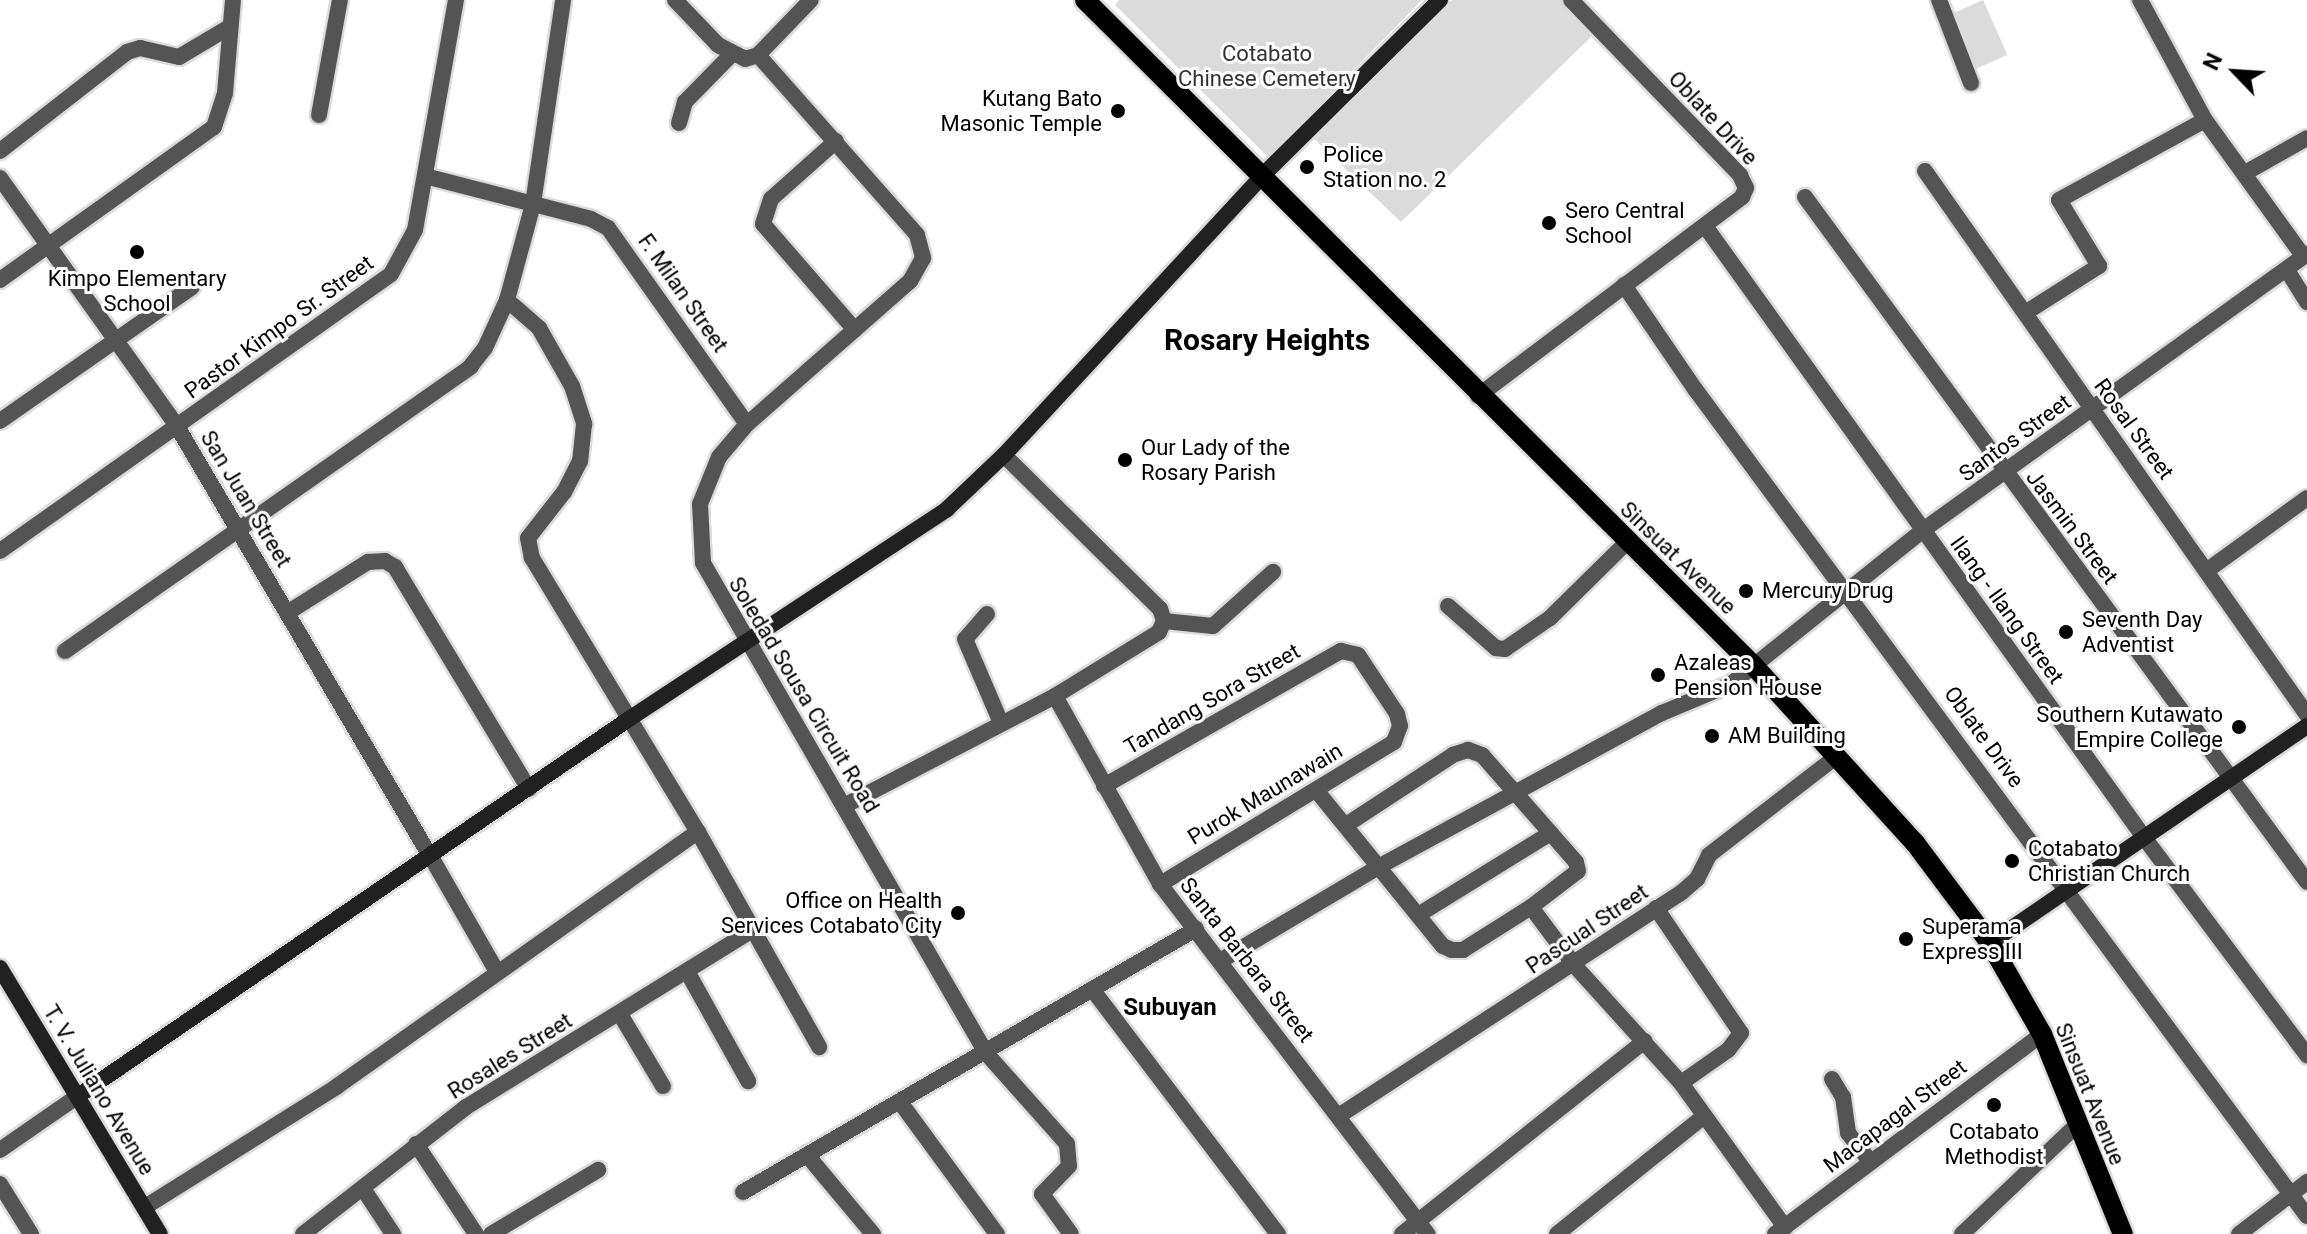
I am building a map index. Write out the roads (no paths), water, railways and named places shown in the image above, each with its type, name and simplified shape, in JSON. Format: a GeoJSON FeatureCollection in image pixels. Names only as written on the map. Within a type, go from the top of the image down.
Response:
{"type":"FeatureCollection","features":[{"type":"Feature","properties":{"kind":"main road","name":"Sinsuat Avenue"},"geometry":{"type":"LineString","coordinates":[[1085,0],[1478,396],[1753,665],[1915,843],[1990,943],[2042,1034],[2123,1234]]}},
{"type":"Feature","properties":{"kind":"main road"},"geometry":{"type":"LineString","coordinates":[[78,1096],[629,719],[947,509],[1004,455],[1261,177],[1440,0]]}},
{"type":"Feature","properties":{"kind":"main road"},"geometry":{"type":"LineString","coordinates":[[1990,943],[2307,726]]}},
{"type":"Feature","properties":{"kind":"main road","name":"T. V. Juliano Avenue"},"geometry":{"type":"LineString","coordinates":[[0,968],[160,1234]]}},
{"type":"Feature","properties":{"kind":"street"},"geometry":{"type":"LineString","coordinates":[[0,280],[214,127],[225,93],[228,28],[233,0]]}},
{"type":"Feature","properties":{"kind":"street"},"geometry":{"type":"LineString","coordinates":[[319,115],[340,0]]}},
{"type":"Feature","properties":{"kind":"street","name":"Pastor Kimpo Sr. Street"},"geometry":{"type":"LineString","coordinates":[[0,551],[178,428],[391,274],[415,230],[456,0]]}},
{"type":"Feature","properties":{"kind":"street"},"geometry":{"type":"LineString","coordinates":[[65,651],[239,526],[470,367],[496,329],[533,204],[563,0]]}},
{"type":"Feature","properties":{"kind":"street","name":"Soledad Sousa Circuit Road"},"geometry":{"type":"LineString","coordinates":[[675,0],[745,56],[836,141],[917,235],[923,258],[910,281],[747,424],[719,457],[706,481],[699,528],[712,586],[747,640],[986,1053],[1070,1150],[1069,1166],[1042,1194],[1071,1234]]}},
{"type":"Feature","properties":{"kind":"street","name":"Oblate Drive"},"geometry":{"type":"LineString","coordinates":[[1478,396],[1705,226],[1742,197],[1746,188],[1740,175],[1571,0]]}},
{"type":"Feature","properties":{"kind":"street"},"geometry":{"type":"LineString","coordinates":[[1939,0],[1971,83]]}},
{"type":"Feature","properties":{"kind":"street"},"geometry":{"type":"LineString","coordinates":[[2140,0],[2205,120],[2305,255]]}},
{"type":"Feature","properties":{"kind":"street"},"geometry":{"type":"LineString","coordinates":[[679,123],[685,102],[745,56],[800,4]]}},
{"type":"Feature","properties":{"kind":"street"},"geometry":{"type":"LineString","coordinates":[[0,151],[127,52],[140,48],[179,57],[228,28]]}},
{"type":"Feature","properties":{"kind":"street"},"geometry":{"type":"LineString","coordinates":[[2025,313],[2099,266],[2059,200],[2205,120]]}},
{"type":"Feature","properties":{"kind":"street"},"geometry":{"type":"LineString","coordinates":[[2245,173],[2307,138]]}},
{"type":"Feature","properties":{"kind":"street"},"geometry":{"type":"LineString","coordinates":[[836,141],[771,199],[763,224],[855,330]]}},
{"type":"Feature","properties":{"kind":"street","name":"Rosal Street"},"geometry":{"type":"LineString","coordinates":[[1925,171],[2209,569],[2307,715]]}},
{"type":"Feature","properties":{"kind":"street","name":"F. Milan Street"},"geometry":{"type":"LineString","coordinates":[[425,176],[533,204],[608,228],[747,424]]}},
{"type":"Feature","properties":{"kind":"street","name":"San Juan Street"},"geometry":{"type":"LineString","coordinates":[[0,178],[113,342],[178,428],[239,526],[497,972]]}},
{"type":"Feature","properties":{"kind":"street","name":"Jasmin Street"},"geometry":{"type":"LineString","coordinates":[[1805,197],[2004,473],[2307,882]]}},
{"type":"Feature","properties":{"kind":"street","name":"Ilang - Ilang Street"},"geometry":{"type":"LineString","coordinates":[[1705,226],[2143,836],[2307,1055]]}},
{"type":"Feature","properties":{"kind":"street","name":"Santos Street"},"geometry":{"type":"LineString","coordinates":[[1220,961],[1380,866],[1662,713],[1731,684],[1923,530],[2305,255]]}},
{"type":"Feature","properties":{"kind":"street"},"geometry":{"type":"LineString","coordinates":[[2287,270],[2307,302]]}},
{"type":"Feature","properties":{"kind":"street","name":"Oblate Drive"},"geometry":{"type":"LineString","coordinates":[[1624,285],[1695,389],[1848,589],[2307,1216]]}},
{"type":"Feature","properties":{"kind":"street"},"geometry":{"type":"LineString","coordinates":[[0,421],[192,287]]}},
{"type":"Feature","properties":{"kind":"street"},"geometry":{"type":"LineString","coordinates":[[507,300],[539,328],[572,386],[584,424],[580,461],[564,492],[528,538],[532,558],[698,832],[819,1047]]}},
{"type":"Feature","properties":{"kind":"street"},"geometry":{"type":"LineString","coordinates":[[1004,455],[1145,592],[1164,621]]}},
{"type":"Feature","properties":{"kind":"street"},"geometry":{"type":"LineString","coordinates":[[2209,569],[2307,498]]}},
{"type":"Feature","properties":{"kind":"street"},"geometry":{"type":"LineString","coordinates":[[1448,606],[1496,648],[1505,649],[1550,618],[1627,542]]}},
{"type":"Feature","properties":{"kind":"street"},"geometry":{"type":"LineString","coordinates":[[287,613],[368,562],[385,561],[395,567],[529,789]]}},
{"type":"Feature","properties":{"kind":"street"},"geometry":{"type":"LineString","coordinates":[[1164,621],[1213,626],[1273,572]]}},
{"type":"Feature","properties":{"kind":"street"},"geometry":{"type":"LineString","coordinates":[[987,614],[965,639],[1001,723]]}},
{"type":"Feature","properties":{"kind":"street"},"geometry":{"type":"LineString","coordinates":[[844,806],[1150,643],[1164,621]]}},
{"type":"Feature","properties":{"kind":"street","name":"Purok Maunawain"},"geometry":{"type":"LineString","coordinates":[[1160,884],[1394,742],[1400,726],[1397,714],[1358,655],[1341,651]]}},
{"type":"Feature","properties":{"kind":"street","name":"Tandang Sora Street"},"geometry":{"type":"LineString","coordinates":[[1104,786],[1341,651]]}},
{"type":"Feature","properties":{"kind":"street","name":"Santa Barbara Street"},"geometry":{"type":"LineString","coordinates":[[1055,696],[1160,884],[1340,1115],[1428,1234]]}},
{"type":"Feature","properties":{"kind":"street"},"geometry":{"type":"LineString","coordinates":[[1316,790],[1443,946],[1463,950],[1531,907],[1578,871],[1551,833],[1482,755],[1468,750],[1453,755],[1346,825]]}},
{"type":"Feature","properties":{"kind":"street","name":"Pascual Street"},"geometry":{"type":"LineString","coordinates":[[1340,1115],[1575,966],[1697,879],[1709,855],[1837,756]]}},
{"type":"Feature","properties":{"kind":"street"},"geometry":{"type":"LineString","coordinates":[[145,1207],[336,1087],[698,832]]}},
{"type":"Feature","properties":{"kind":"street"},"geometry":{"type":"LineString","coordinates":[[1418,915],[1551,833]]}},
{"type":"Feature","properties":{"kind":"street"},"geometry":{"type":"LineString","coordinates":[[1531,907],[1575,966],[1681,1083],[1780,1230]]}},
{"type":"Feature","properties":{"kind":"street"},"geometry":{"type":"LineString","coordinates":[[1656,908],[1741,1033],[1728,1050],[1681,1083]]}},
{"type":"Feature","properties":{"kind":"street"},"geometry":{"type":"LineString","coordinates":[[743,1192],[1196,929]]}},
{"type":"Feature","properties":{"kind":"street","name":"Rosales Street"},"geometry":{"type":"LineString","coordinates":[[303,1234],[364,1190],[416,1144],[466,1107],[688,973],[751,931]]}},
{"type":"Feature","properties":{"kind":"street"},"geometry":{"type":"LineString","coordinates":[[688,973],[748,1081]]}},
{"type":"Feature","properties":{"kind":"street"},"geometry":{"type":"LineString","coordinates":[[1092,989],[1278,1234]]}},
{"type":"Feature","properties":{"kind":"street"},"geometry":{"type":"LineString","coordinates":[[620,1014],[663,1086]]}},
{"type":"Feature","properties":{"kind":"street","name":"Macapagal Street"},"geometry":{"type":"LineString","coordinates":[[1780,1230],[2042,1034]]}},
{"type":"Feature","properties":{"kind":"street"},"geometry":{"type":"LineString","coordinates":[[1402,1234],[1645,1041]]}},
{"type":"Feature","properties":{"kind":"street"},"geometry":{"type":"LineString","coordinates":[[1832,1079],[1843,1097],[1848,1133],[1871,1162]]}},
{"type":"Feature","properties":{"kind":"street"},"geometry":{"type":"LineString","coordinates":[[0,1150],[78,1096]]}},
{"type":"Feature","properties":{"kind":"street"},"geometry":{"type":"LineString","coordinates":[[900,1102],[997,1234]]}},
{"type":"Feature","properties":{"kind":"street"},"geometry":{"type":"LineString","coordinates":[[1557,1234],[1703,1117]]}},
{"type":"Feature","properties":{"kind":"street"},"geometry":{"type":"LineString","coordinates":[[1962,1234],[2079,1123]]}},
{"type":"Feature","properties":{"kind":"street"},"geometry":{"type":"LineString","coordinates":[[416,1144],[476,1234]]}},
{"type":"Feature","properties":{"kind":"street"},"geometry":{"type":"LineString","coordinates":[[807,1155],[873,1234]]}},
{"type":"Feature","properties":{"kind":"street"},"geometry":{"type":"LineString","coordinates":[[491,1234],[598,1170]]}},
{"type":"Feature","properties":{"kind":"street"},"geometry":{"type":"LineString","coordinates":[[2239,1234],[2307,1182]]}},
{"type":"Feature","properties":{"kind":"street"},"geometry":{"type":"LineString","coordinates":[[0,1184],[31,1234]]}},
{"type":"Feature","properties":{"kind":"street"},"geometry":{"type":"LineString","coordinates":[[364,1190],[393,1234]]}},
{"type":"Feature","properties":{"kind":"place","name":"Kutang Bato Masonic Temple"},"geometry":{"type":"Point","coordinates":[1118,111]}},
{"type":"Feature","properties":{"kind":"place","name":"Police Station no. 2"},"geometry":{"type":"Point","coordinates":[1307,167]}},
{"type":"Feature","properties":{"kind":"place","name":"Sero Central School"},"geometry":{"type":"Point","coordinates":[1549,223]}},
{"type":"Feature","properties":{"kind":"place","name":"Kimpo Elementary School"},"geometry":{"type":"Point","coordinates":[137,252]}},
{"type":"Feature","properties":{"kind":"place","name":"Our Lady of the Rosary Parish"},"geometry":{"type":"Point","coordinates":[1125,460]}},
{"type":"Feature","properties":{"kind":"place","name":"Mercury Drug"},"geometry":{"type":"Point","coordinates":[1746,591]}},
{"type":"Feature","properties":{"kind":"place","name":"Seventh Day Adventist"},"geometry":{"type":"Point","coordinates":[2066,632]}},
{"type":"Feature","properties":{"kind":"place","name":"Azaleas Pension House"},"geometry":{"type":"Point","coordinates":[1658,675]}},
{"type":"Feature","properties":{"kind":"place","name":"Southern Kutawato Empire College"},"geometry":{"type":"Point","coordinates":[2239,727]}},
{"type":"Feature","properties":{"kind":"place","name":"AM Building"},"geometry":{"type":"Point","coordinates":[1712,736]}},
{"type":"Feature","properties":{"kind":"place","name":"Cotabato Christian Church"},"geometry":{"type":"Point","coordinates":[2012,861]}},
{"type":"Feature","properties":{"kind":"place","name":"Office on Health Services Cotabato City"},"geometry":{"type":"Point","coordinates":[958,913]}},
{"type":"Feature","properties":{"kind":"place","name":"Superama Express III"},"geometry":{"type":"Point","coordinates":[1906,939]}},
{"type":"Feature","properties":{"kind":"place","name":"Cotabato Methodist"},"geometry":{"type":"Point","coordinates":[1994,1105]}},
{"type":"Feature","properties":{"kind":"district","name":"Rosary Heights"},"geometry":{"type":"Point","coordinates":[1267,340]}},
{"type":"Feature","properties":{"kind":"district","name":"Subuyan"},"geometry":{"type":"Point","coordinates":[1170,1008]}},
{"type":"Feature","properties":{"kind":"park label","name":"Cotabato Chinese Cemetery"},"geometry":{"type":"Point","coordinates":[1267,66]}}]}
